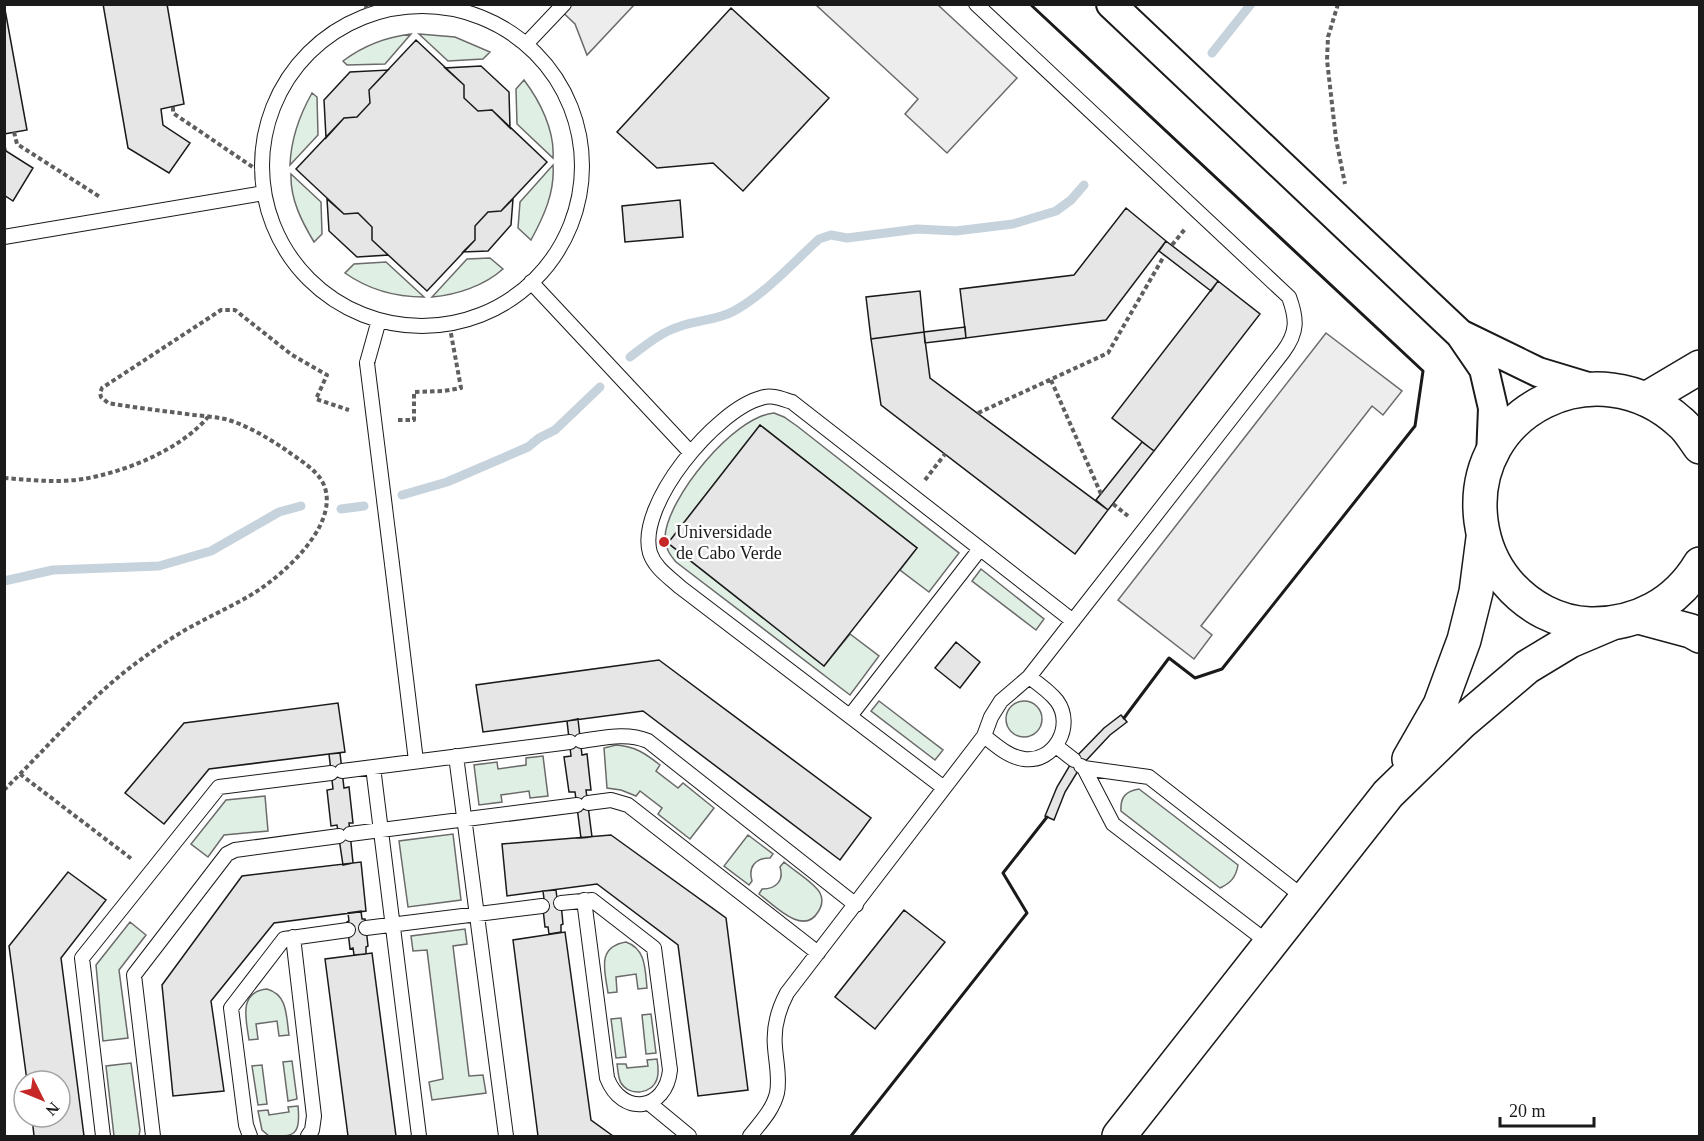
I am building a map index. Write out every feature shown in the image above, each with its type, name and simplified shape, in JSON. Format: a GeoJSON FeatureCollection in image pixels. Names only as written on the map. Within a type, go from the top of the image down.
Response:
{"type":"FeatureCollection","features":[{"type":"Feature","properties":{"kind":"main road"},"geometry":{"type":"LineString","coordinates":[[1646,399],[1700,367]]}},
{"type":"Feature","properties":{"kind":"main road"},"geometry":{"type":"LineString","coordinates":[[1388,794],[1440,705],[1464,640],[1476,592],[1483,538],[1479,503],[1485,467],[1503,435],[1528,410],[1558,394],[1591,387],[1624,390],[1656,402],[1682,423],[1700,447]]}},
{"type":"Feature","properties":{"kind":"main road"},"geometry":{"type":"LineString","coordinates":[[1483,538],[1496,569],[1517,594],[1545,613],[1577,623],[1625,621],[1691,631],[1700,636]]}},
{"type":"Feature","properties":{"kind":"main road"},"geometry":{"type":"LineString","coordinates":[[1119,1137],[1388,794],[1461,723],[1527,667],[1569,641],[1625,621],[1667,602],[1690,580],[1700,564]]}},
{"type":"Feature","properties":{"kind":"street"},"geometry":{"type":"LineString","coordinates":[[1111,4],[1460,334],[1484,369],[1493,408],[1491,458]]}},
{"type":"Feature","properties":{"kind":"street"},"geometry":{"type":"LineString","coordinates":[[1460,334],[1538,372],[1591,387]]}},
{"type":"Feature","properties":{"kind":"lane"},"geometry":{"type":"LineString","coordinates":[[527,43],[564,4]]}},
{"type":"Feature","properties":{"kind":"lane"},"geometry":{"type":"LineString","coordinates":[[750,1137],[767,1116],[777,1093],[775,1027],[779,1009],[787,993],[984,736],[991,717],[1001,701],[1029,677],[1289,344],[1295,329],[1295,314],[1288,297],[1278,286],[976,4]]}},
{"type":"Feature","properties":{"kind":"lane"},"geometry":{"type":"LineString","coordinates":[[435,5],[463,10],[489,19],[527,43],[534,48],[553,72],[567,96],[582,149],[577,205],[568,232],[554,256],[531,282],[515,296],[491,310],[465,320],[409,326],[355,312],[331,298],[309,281],[291,260],[277,235],[267,209],[262,174],[266,126],[276,99],[290,75],[308,54],[329,35],[353,21],[366,10],[379,11],[407,6],[435,5]]}},
{"type":"Feature","properties":{"kind":"lane"},"geometry":{"type":"LineString","coordinates":[[4,237],[264,193]]}},
{"type":"Feature","properties":{"kind":"lane"},"geometry":{"type":"LineString","coordinates":[[531,282],[690,452]]}},
{"type":"Feature","properties":{"kind":"lane"},"geometry":{"type":"LineString","coordinates":[[379,320],[367,363],[416,761]]}},
{"type":"Feature","properties":{"kind":"lane"},"geometry":{"type":"LineString","coordinates":[[944,788],[680,587],[655,563],[650,552],[648,537],[653,515],[669,482],[690,452],[724,420],[745,405],[762,397],[776,396],[792,402],[1073,621]]}},
{"type":"Feature","properties":{"kind":"lane"},"geometry":{"type":"LineString","coordinates":[[850,716],[980,549]]}},
{"type":"Feature","properties":{"kind":"lane"},"geometry":{"type":"LineString","coordinates":[[984,736],[1016,758],[1038,758],[1056,746],[1062,736],[1063,712],[1057,701],[1029,677]]}},
{"type":"Feature","properties":{"kind":"lane"},"geometry":{"type":"LineString","coordinates":[[103,1137],[82,958],[219,787],[575,741],[626,735],[637,736],[648,741],[856,905]]}},
{"type":"Feature","properties":{"kind":"lane"},"geometry":{"type":"LineString","coordinates":[[1056,746],[1080,765],[1113,824],[1270,944]]}},
{"type":"Feature","properties":{"kind":"lane"},"geometry":{"type":"LineString","coordinates":[[456,756],[507,1137]]}},
{"type":"Feature","properties":{"kind":"lane"},"geometry":{"type":"LineString","coordinates":[[1080,765],[1149,777],[1306,898]]}},
{"type":"Feature","properties":{"kind":"lane"},"geometry":{"type":"LineString","coordinates":[[373,767],[418,1137]]}},
{"type":"Feature","properties":{"kind":"lane"},"geometry":{"type":"LineString","coordinates":[[153,1137],[134,975],[227,854],[235,850],[611,800],[628,805],[818,953]]}},
{"type":"Feature","properties":{"kind":"lane"},"geometry":{"type":"LineString","coordinates":[[561,903],[584,900],[592,900],[654,948],[670,1070],[669,1082],[661,1095],[650,1103],[635,1104],[621,1100],[612,1090],[607,1078],[584,900]]}},
{"type":"Feature","properties":{"kind":"lane"},"geometry":{"type":"LineString","coordinates":[[366,928],[542,906]]}},
{"type":"Feature","properties":{"kind":"lane"},"geometry":{"type":"LineString","coordinates":[[250,1137],[246,1125],[231,1008],[284,939],[348,930]]}},
{"type":"Feature","properties":{"kind":"lane"},"geometry":{"type":"LineString","coordinates":[[293,937],[314,1116],[312,1130],[308,1137]]}},
{"type":"Feature","properties":{"kind":"lane"},"geometry":{"type":"LineString","coordinates":[[650,1103],[689,1137]]}},
{"type":"Feature","properties":{"kind":"path"},"geometry":{"type":"LineString","coordinates":[[1338,4],[1328,37],[1328,60],[1336,139],[1347,192]]}},
{"type":"Feature","properties":{"kind":"path"},"geometry":{"type":"LineString","coordinates":[[173,107],[173,113],[262,174]]}},
{"type":"Feature","properties":{"kind":"path"},"geometry":{"type":"LineString","coordinates":[[14,132],[17,144],[129,216]]}},
{"type":"Feature","properties":{"kind":"path"},"geometry":{"type":"LineString","coordinates":[[978,413],[1108,353],[1164,255]]}},
{"type":"Feature","properties":{"kind":"path"},"geometry":{"type":"LineString","coordinates":[[4,790],[121,675],[163,644],[271,581],[291,563],[324,518],[326,505],[324,484],[319,477],[278,445],[242,425],[224,419],[108,403],[100,397],[105,384],[221,310],[228,308],[242,314],[292,355],[327,375],[316,399],[349,410]]}},
{"type":"Feature","properties":{"kind":"path"},"geometry":{"type":"LineString","coordinates":[[393,419],[414,420],[414,392],[461,388],[449,323]]}},
{"type":"Feature","properties":{"kind":"path"},"geometry":{"type":"LineString","coordinates":[[1051,380],[1101,494]]}},
{"type":"Feature","properties":{"kind":"path"},"geometry":{"type":"LineString","coordinates":[[4,478],[41,481],[81,479],[119,470],[184,439],[208,417]]}},
{"type":"Feature","properties":{"kind":"path"},"geometry":{"type":"LineString","coordinates":[[913,495],[945,454]]}},
{"type":"Feature","properties":{"kind":"path"},"geometry":{"type":"LineString","coordinates":[[20,774],[150,873]]}},
{"type":"Feature","properties":{"kind":"green space"},"geometry":{"type":"Polygon","coordinates":[[[411,34],[385,64],[347,65],[343,61],[375,43],[411,34]]]}},
{"type":"Feature","properties":{"kind":"green space"},"geometry":{"type":"Polygon","coordinates":[[[419,34],[455,37],[490,52],[483,59],[448,61],[419,34]]]}},
{"type":"Feature","properties":{"kind":"green space"},"geometry":{"type":"Polygon","coordinates":[[[524,80],[536,97],[549,127],[553,158],[517,124],[516,89],[524,80]]]}},
{"type":"Feature","properties":{"kind":"green space"},"geometry":{"type":"Polygon","coordinates":[[[312,93],[317,97],[318,135],[290,165],[296,128],[312,93]]]}},
{"type":"Feature","properties":{"kind":"green space"},"geometry":{"type":"Polygon","coordinates":[[[553,165],[548,204],[531,240],[518,228],[520,202],[553,165]]]}},
{"type":"Feature","properties":{"kind":"green space"},"geometry":{"type":"Polygon","coordinates":[[[291,174],[321,202],[322,234],[314,242],[295,201],[291,174]]]}},
{"type":"Feature","properties":{"kind":"green space"},"geometry":{"type":"Polygon","coordinates":[[[490,258],[503,269],[469,289],[432,297],[467,259],[490,258]]]}},
{"type":"Feature","properties":{"kind":"green space"},"geometry":{"type":"Polygon","coordinates":[[[386,262],[424,297],[403,296],[383,291],[364,284],[345,273],[354,264],[386,262]]]}},
{"type":"Feature","properties":{"kind":"green space"},"geometry":{"type":"Polygon","coordinates":[[[774,413],[797,426],[959,553],[929,592],[900,570],[917,548],[760,425],[668,543],[824,666],[850,634],[879,656],[850,695],[676,562],[666,545],[665,537],[669,521],[677,502],[705,462],[740,428],[758,418],[774,413]]]}},
{"type":"Feature","properties":{"kind":"green space"},"geometry":{"type":"Polygon","coordinates":[[[981,569],[1044,619],[1036,630],[972,581],[981,569]]]}},
{"type":"Feature","properties":{"kind":"green space"},"geometry":{"type":"Polygon","coordinates":[[[879,701],[943,750],[935,760],[871,711],[879,701]]]}},
{"type":"Feature","properties":{"kind":"green space"},"geometry":{"type":"Polygon","coordinates":[[[1024,701],[1037,706],[1042,719],[1037,732],[1024,737],[1011,732],[1006,719],[1011,706],[1024,701]]]}},
{"type":"Feature","properties":{"kind":"green space"},"geometry":{"type":"Polygon","coordinates":[[[616,745],[629,747],[645,754],[660,765],[656,771],[678,788],[683,783],[714,808],[690,839],[658,814],[662,808],[640,791],[636,796],[607,788],[604,748],[616,745]]]}},
{"type":"Feature","properties":{"kind":"green space"},"geometry":{"type":"Polygon","coordinates":[[[543,756],[548,796],[530,798],[529,791],[501,795],[502,802],[479,805],[474,765],[497,762],[498,769],[526,765],[526,758],[543,756]]]}},
{"type":"Feature","properties":{"kind":"green space"},"geometry":{"type":"Polygon","coordinates":[[[1139,789],[1238,865],[1230,882],[1220,888],[1121,811],[1125,795],[1139,789]]]}},
{"type":"Feature","properties":{"kind":"green space"},"geometry":{"type":"Polygon","coordinates":[[[265,796],[268,831],[224,835],[208,857],[191,844],[226,800],[265,796]]]}},
{"type":"Feature","properties":{"kind":"green space"},"geometry":{"type":"Polygon","coordinates":[[[453,834],[461,900],[408,907],[399,841],[453,834]]]}},
{"type":"Feature","properties":{"kind":"green space"},"geometry":{"type":"Polygon","coordinates":[[[748,835],[773,854],[770,858],[754,864],[751,872],[752,881],[749,885],[724,866],[748,835]]]}},
{"type":"Feature","properties":{"kind":"green space"},"geometry":{"type":"Polygon","coordinates":[[[784,862],[809,881],[820,893],[822,900],[820,907],[812,919],[796,920],[780,911],[759,894],[762,889],[778,883],[781,876],[780,867],[784,862]]]}},
{"type":"Feature","properties":{"kind":"green space"},"geometry":{"type":"Polygon","coordinates":[[[130,922],[146,935],[119,970],[128,1038],[103,1041],[96,965],[130,922]]]}},
{"type":"Feature","properties":{"kind":"green space"},"geometry":{"type":"Polygon","coordinates":[[[465,929],[467,944],[453,946],[469,1076],[483,1075],[486,1093],[432,1100],[429,1082],[443,1079],[427,950],[413,951],[411,936],[465,929]]]}},
{"type":"Feature","properties":{"kind":"green space"},"geometry":{"type":"Polygon","coordinates":[[[626,942],[633,945],[641,955],[647,988],[638,989],[636,974],[616,977],[617,992],[608,993],[604,969],[606,955],[616,945],[626,942]]]}},
{"type":"Feature","properties":{"kind":"green space"},"geometry":{"type":"Polygon","coordinates":[[[267,989],[279,996],[285,1007],[289,1035],[279,1036],[277,1021],[256,1024],[258,1039],[249,1040],[246,1015],[248,1001],[258,991],[267,989]]]}},
{"type":"Feature","properties":{"kind":"green space"},"geometry":{"type":"Polygon","coordinates":[[[651,1014],[656,1053],[646,1054],[642,1015],[651,1014]]]}},
{"type":"Feature","properties":{"kind":"green space"},"geometry":{"type":"Polygon","coordinates":[[[621,1018],[626,1057],[616,1058],[611,1019],[621,1018]]]}},
{"type":"Feature","properties":{"kind":"green space"},"geometry":{"type":"Polygon","coordinates":[[[657,1059],[658,1077],[651,1088],[635,1092],[621,1083],[617,1064],[626,1064],[627,1068],[648,1066],[647,1060],[657,1059]]]}},
{"type":"Feature","properties":{"kind":"green space"},"geometry":{"type":"Polygon","coordinates":[[[292,1061],[297,1099],[288,1101],[283,1062],[292,1061]]]}},
{"type":"Feature","properties":{"kind":"green space"},"geometry":{"type":"Polygon","coordinates":[[[131,1063],[139,1136],[114,1136],[106,1066],[131,1063]]]}},
{"type":"Feature","properties":{"kind":"green space"},"geometry":{"type":"Polygon","coordinates":[[[262,1065],[267,1104],[258,1105],[252,1066],[262,1065]]]}},
{"type":"Feature","properties":{"kind":"green space"},"geometry":{"type":"Polygon","coordinates":[[[298,1106],[297,1128],[290,1135],[269,1136],[262,1130],[258,1111],[268,1110],[269,1115],[289,1112],[288,1107],[298,1106]]]}},
{"type":"Feature","properties":{"kind":"shaded area"},"geometry":{"type":"Polygon","coordinates":[[[555,5],[634,5],[587,55],[575,24],[555,5]]]}},
{"type":"Feature","properties":{"kind":"shaded area"},"geometry":{"type":"Polygon","coordinates":[[[816,5],[938,5],[1017,78],[947,153],[905,114],[918,99],[816,5]]]}},
{"type":"Feature","properties":{"kind":"shaded area"},"geometry":{"type":"Polygon","coordinates":[[[1326,333],[1402,391],[1383,415],[1372,406],[1201,626],[1212,635],[1194,659],[1118,600],[1326,333]]]}},
{"type":"Feature","properties":{"kind":"building"},"geometry":{"type":"Polygon","coordinates":[[[4,4],[27,130],[4,134],[4,4]]]}},
{"type":"Feature","properties":{"kind":"building"},"geometry":{"type":"Polygon","coordinates":[[[103,4],[167,4],[184,104],[161,109],[163,125],[190,143],[169,173],[128,148],[103,4]]]}},
{"type":"Feature","properties":{"kind":"building"},"geometry":{"type":"Polygon","coordinates":[[[731,8],[829,98],[743,191],[713,163],[657,168],[617,132],[731,8]]]}},
{"type":"Feature","properties":{"kind":"building"},"geometry":{"type":"Polygon","coordinates":[[[416,40],[464,85],[464,98],[478,111],[492,110],[547,162],[501,211],[488,212],[475,226],[475,240],[427,291],[372,240],[372,227],[358,213],[344,214],[296,169],[344,118],[357,117],[370,103],[369,90],[416,40]]]}},
{"type":"Feature","properties":{"kind":"building"},"geometry":{"type":"Polygon","coordinates":[[[481,66],[509,92],[510,128],[492,110],[478,111],[464,98],[464,85],[445,68],[481,66]]]}},
{"type":"Feature","properties":{"kind":"building"},"geometry":{"type":"Polygon","coordinates":[[[388,70],[369,90],[370,103],[357,117],[344,118],[326,138],[324,100],[350,72],[388,70]]]}},
{"type":"Feature","properties":{"kind":"building"},"geometry":{"type":"Polygon","coordinates":[[[4,139],[6,151],[33,168],[13,201],[4,195],[4,139]]]}},
{"type":"Feature","properties":{"kind":"building"},"geometry":{"type":"Polygon","coordinates":[[[327,199],[344,214],[358,213],[372,227],[372,240],[388,255],[357,257],[329,231],[327,199]]]}},
{"type":"Feature","properties":{"kind":"building"},"geometry":{"type":"Polygon","coordinates":[[[513,199],[511,225],[488,251],[463,252],[475,240],[475,226],[488,212],[501,211],[513,199]]]}},
{"type":"Feature","properties":{"kind":"building"},"geometry":{"type":"Polygon","coordinates":[[[680,200],[683,237],[625,242],[622,206],[680,200]]]}},
{"type":"Feature","properties":{"kind":"building"},"geometry":{"type":"Polygon","coordinates":[[[1126,208],[1166,241],[1106,320],[966,338],[960,289],[1074,275],[1126,208]]]}},
{"type":"Feature","properties":{"kind":"building"},"geometry":{"type":"Polygon","coordinates":[[[1166,241],[1218,281],[1211,291],[1159,251],[1166,241]]]}},
{"type":"Feature","properties":{"kind":"building"},"geometry":{"type":"Polygon","coordinates":[[[1218,281],[1260,314],[1154,451],[1112,418],[1218,281]]]}},
{"type":"Feature","properties":{"kind":"building"},"geometry":{"type":"Polygon","coordinates":[[[920,291],[924,332],[871,339],[866,297],[920,291]]]}},
{"type":"Feature","properties":{"kind":"building"},"geometry":{"type":"Polygon","coordinates":[[[965,327],[966,338],[925,343],[924,332],[965,327]]]}},
{"type":"Feature","properties":{"kind":"building"},"geometry":{"type":"Polygon","coordinates":[[[924,332],[930,378],[1108,510],[1075,554],[881,405],[871,339],[924,332]]]}},
{"type":"Feature","properties":{"kind":"building"},"geometry":{"type":"Polygon","coordinates":[[[760,425],[917,548],[824,666],[668,543],[760,425]]]}},
{"type":"Feature","properties":{"kind":"building"},"geometry":{"type":"Polygon","coordinates":[[[1142,442],[1154,451],[1108,510],[1096,500],[1142,442]]]}},
{"type":"Feature","properties":{"kind":"building"},"geometry":{"type":"Polygon","coordinates":[[[956,642],[980,662],[960,688],[935,668],[956,642]]]}},
{"type":"Feature","properties":{"kind":"building"},"geometry":{"type":"Polygon","coordinates":[[[659,660],[871,818],[840,860],[643,711],[483,732],[476,685],[659,660]]]}},
{"type":"Feature","properties":{"kind":"building"},"geometry":{"type":"Polygon","coordinates":[[[338,703],[345,752],[209,769],[164,824],[125,793],[184,723],[338,703]]]}},
{"type":"Feature","properties":{"kind":"building"},"geometry":{"type":"Polygon","coordinates":[[[1121,715],[1127,722],[1110,735],[1081,766],[1065,792],[1054,820],[1045,816],[1057,787],[1073,760],[1104,728],[1121,715]]]}},
{"type":"Feature","properties":{"kind":"building"},"geometry":{"type":"Polygon","coordinates":[[[578,719],[582,755],[587,754],[591,790],[586,790],[592,837],[581,838],[575,792],[569,792],[564,757],[571,756],[567,721],[578,719]]]}},
{"type":"Feature","properties":{"kind":"building"},"geometry":{"type":"Polygon","coordinates":[[[340,753],[344,788],[349,787],[353,823],[349,823],[353,863],[343,865],[337,825],[331,826],[327,790],[333,789],[329,754],[340,753]]]}},
{"type":"Feature","properties":{"kind":"building"},"geometry":{"type":"Polygon","coordinates":[[[611,835],[726,918],[748,1090],[698,1096],[678,945],[597,884],[507,896],[502,844],[611,835]]]}},
{"type":"Feature","properties":{"kind":"building"},"geometry":{"type":"Polygon","coordinates":[[[361,862],[366,911],[274,923],[211,1001],[224,1091],[173,1096],[162,985],[242,876],[361,862]]]}},
{"type":"Feature","properties":{"kind":"building"},"geometry":{"type":"Polygon","coordinates":[[[68,872],[106,900],[61,958],[84,1136],[34,1136],[33,1129],[72,1129],[72,1069],[25,1069],[9,946],[68,872]]]}},
{"type":"Feature","properties":{"kind":"building"},"geometry":{"type":"Polygon","coordinates":[[[556,890],[557,898],[561,903],[563,924],[561,932],[549,934],[548,927],[545,927],[543,891],[556,890]]]}},
{"type":"Feature","properties":{"kind":"building"},"geometry":{"type":"Polygon","coordinates":[[[904,910],[945,942],[875,1029],[835,997],[904,910]]]}},
{"type":"Feature","properties":{"kind":"building"},"geometry":{"type":"Polygon","coordinates":[[[361,911],[362,919],[365,919],[368,946],[366,954],[354,955],[353,948],[350,949],[348,913],[361,911]]]}},
{"type":"Feature","properties":{"kind":"building"},"geometry":{"type":"Polygon","coordinates":[[[565,932],[591,1120],[613,1136],[538,1136],[513,940],[565,932]]]}},
{"type":"Feature","properties":{"kind":"building"},"geometry":{"type":"Polygon","coordinates":[[[372,953],[396,1136],[348,1136],[325,959],[372,953]]]}},
{"type":"Feature","properties":{"kind":"waterway"},"geometry":{"type":"LineString","coordinates":[[1212,53],[1251,4]]}},
{"type":"Feature","properties":{"kind":"waterway"},"geometry":{"type":"LineString","coordinates":[[630,357],[667,332],[721,316],[746,304],[778,278],[819,239],[831,235],[847,238],[917,229],[956,231],[1013,224],[1056,211],[1071,200],[1084,185]]}},
{"type":"Feature","properties":{"kind":"waterway"},"geometry":{"type":"LineString","coordinates":[[402,495],[447,482],[528,447],[555,430],[600,387]]}},
{"type":"Feature","properties":{"kind":"waterway"},"geometry":{"type":"LineString","coordinates":[[4,581],[53,570],[159,566],[211,551],[279,512],[301,506]]}},
{"type":"Feature","properties":{"kind":"waterway"},"geometry":{"type":"LineString","coordinates":[[341,509],[364,506]]}},
{"type":"Feature","properties":{"kind":"wall"},"geometry":{"type":"LineString","coordinates":[[1030,4],[1423,371],[1415,426],[1222,669],[1195,678],[1169,658],[1124,718]]}},
{"type":"Feature","properties":{"kind":"wall"},"geometry":{"type":"LineString","coordinates":[[851,1136],[1027,913],[1003,873],[1047,817]]}},
{"type":"Feature","properties":{"kind":"place","name":"Universidade de Cabo Verde"},"geometry":{"type":"Point","coordinates":[664,542]}}]}
